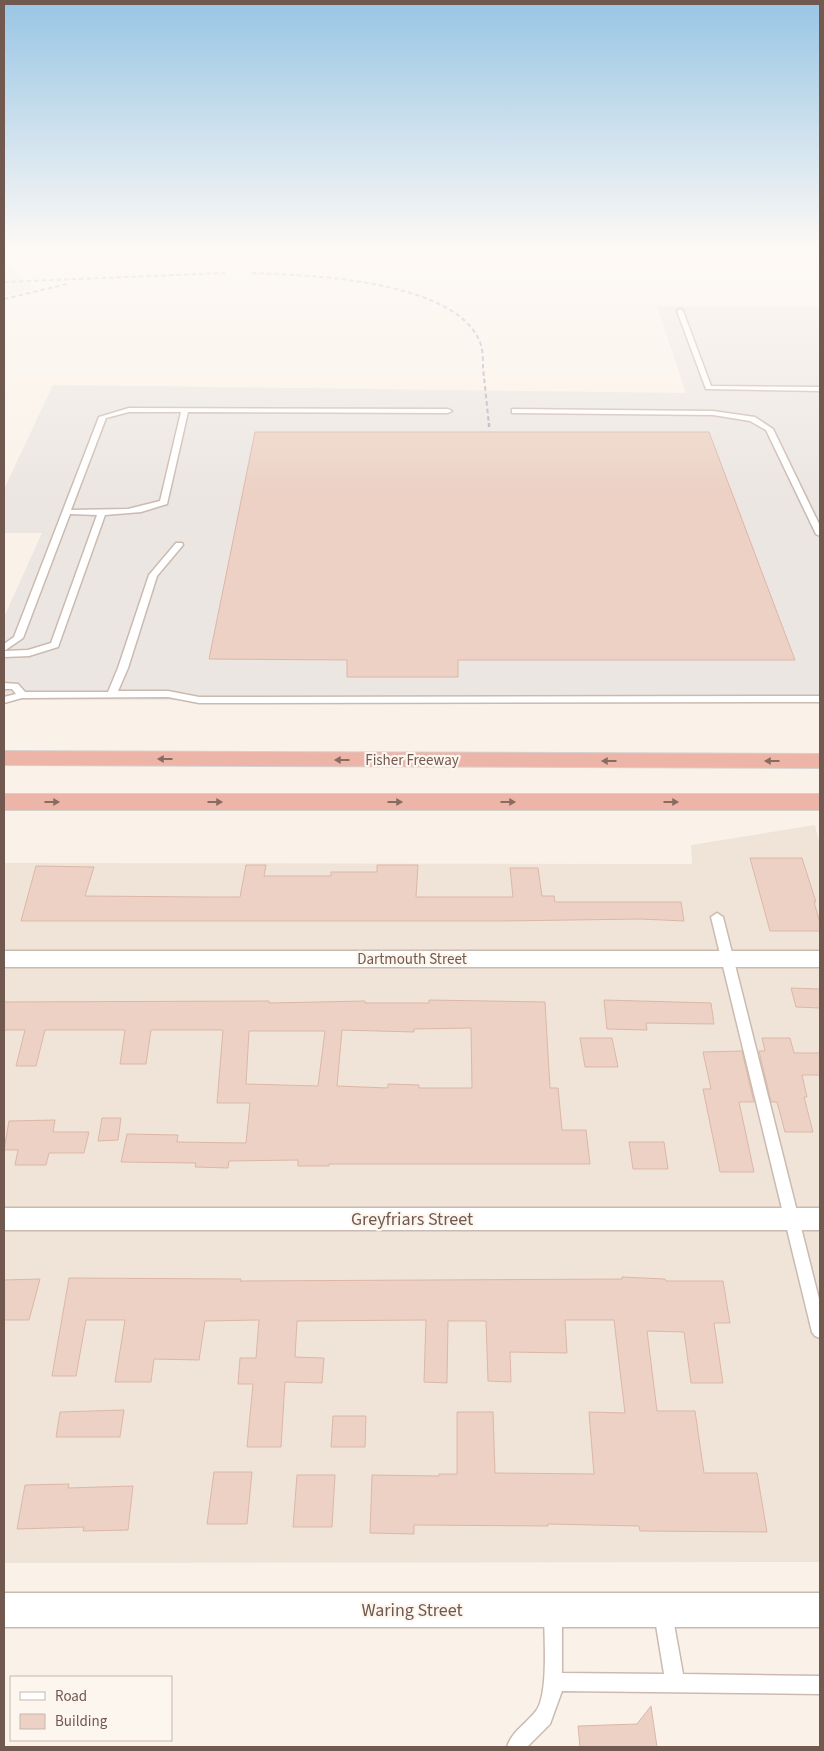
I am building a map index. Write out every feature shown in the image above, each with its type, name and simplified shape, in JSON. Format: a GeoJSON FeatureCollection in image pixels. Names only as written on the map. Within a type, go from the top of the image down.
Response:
{"type":"FeatureCollection","features":[{"type":"Feature","properties":{"kind":"highway","name":"Fisher Freeway"},"geometry":{"type":"LineString","coordinates":[[4,758],[820,762]]}},
{"type":"Feature","properties":{"kind":"highway"},"geometry":{"type":"LineString","coordinates":[[4,802],[820,802]]}},
{"type":"Feature","properties":{"kind":"street","name":"Dartmouth Street"},"geometry":{"type":"LineString","coordinates":[[4,959],[820,959]]}},
{"type":"Feature","properties":{"kind":"street","name":"Greyfriars Street"},"geometry":{"type":"LineString","coordinates":[[4,1219],[820,1219]]}},
{"type":"Feature","properties":{"kind":"street","name":"Waring Street"},"geometry":{"type":"LineString","coordinates":[[4,1610],[820,1610]]}},
{"type":"Feature","properties":{"kind":"lane"},"geometry":{"type":"LineString","coordinates":[[688,332],[708,388],[820,389]]}},
{"type":"Feature","properties":{"kind":"lane"},"geometry":{"type":"LineString","coordinates":[[4,648],[18,638],[103,417],[129,410],[448,411]]}},
{"type":"Feature","properties":{"kind":"lane"},"geometry":{"type":"LineString","coordinates":[[67,512],[102,513],[152,507],[164,502],[185,410]]}},
{"type":"Feature","properties":{"kind":"lane"},"geometry":{"type":"LineString","coordinates":[[515,411],[703,412],[752,419],[769,429],[820,534]]}},
{"type":"Feature","properties":{"kind":"lane"},"geometry":{"type":"LineString","coordinates":[[4,654],[30,653],[55,646],[102,513]]}},
{"type":"Feature","properties":{"kind":"lane"},"geometry":{"type":"LineString","coordinates":[[112,694],[123,668],[153,575],[179,544]]}},
{"type":"Feature","properties":{"kind":"lane"},"geometry":{"type":"LineString","coordinates":[[4,686],[14,686],[22,694]]}},
{"type":"Feature","properties":{"kind":"lane"},"geometry":{"type":"LineString","coordinates":[[4,700],[22,694],[168,694],[199,700],[820,699]]}},
{"type":"Feature","properties":{"kind":"lane"},"geometry":{"type":"LineString","coordinates":[[717,917],[820,1332]]}},
{"type":"Feature","properties":{"kind":"lane"},"geometry":{"type":"LineString","coordinates":[[516,1747],[526,1733],[543,1717],[553,1693],[553,1610]]}},
{"type":"Feature","properties":{"kind":"lane"},"geometry":{"type":"LineString","coordinates":[[662,1610],[675,1683]]}},
{"type":"Feature","properties":{"kind":"lane"},"geometry":{"type":"LineString","coordinates":[[553,1682],[820,1685]]}},
{"type":"Feature","properties":{"kind":"shaded area"},"geometry":{"type":"Polygon","coordinates":[[[666,332],[820,332],[820,701],[4,700],[4,617],[42,533],[4,533],[4,489],[53,385],[686,393],[666,332]]]}},
{"type":"Feature","properties":{"kind":"shaded area"},"geometry":{"type":"Polygon","coordinates":[[[815,825],[820,846],[820,1562],[4,1563],[4,863],[692,864],[691,845],[815,825]]]}},
{"type":"Feature","properties":{"kind":"building"},"geometry":{"type":"Polygon","coordinates":[[[255,432],[709,432],[795,660],[458,660],[458,677],[347,677],[347,660],[209,659],[255,432]]]}},
{"type":"Feature","properties":{"kind":"building"},"geometry":{"type":"Polygon","coordinates":[[[750,858],[802,858],[816,902],[814,902],[820,923],[820,931],[770,931],[750,858]]]}},
{"type":"Feature","properties":{"kind":"building"},"geometry":{"type":"Polygon","coordinates":[[[246,865],[266,865],[264,876],[331,876],[331,872],[377,872],[377,865],[418,865],[416,897],[513,897],[510,868],[538,868],[542,896],[554,896],[555,902],[681,902],[684,921],[640,919],[504,921],[21,921],[36,866],[94,867],[85,896],[240,897],[246,865]]]}},
{"type":"Feature","properties":{"kind":"building"},"geometry":{"type":"Polygon","coordinates":[[[791,988],[820,989],[820,1008],[796,1007],[791,988]]]}},
{"type":"Feature","properties":{"kind":"building"},"geometry":{"type":"Polygon","coordinates":[[[429,1000],[545,1002],[550,1088],[558,1088],[562,1130],[586,1130],[590,1164],[329,1164],[329,1166],[298,1166],[298,1160],[229,1161],[228,1168],[195,1167],[196,1163],[121,1162],[127,1134],[178,1135],[177,1142],[246,1143],[250,1103],[217,1103],[223,1030],[151,1030],[146,1064],[120,1064],[125,1030],[45,1030],[36,1066],[16,1066],[25,1030],[4,1030],[4,1002],[269,1001],[269,1003],[365,1001],[365,1003],[429,1003],[429,1000]],[[471,1028],[414,1029],[414,1032],[342,1030],[337,1086],[388,1088],[388,1084],[419,1085],[419,1088],[472,1088],[471,1028]],[[249,1031],[246,1084],[318,1086],[325,1031],[249,1031]]]}},
{"type":"Feature","properties":{"kind":"building"},"geometry":{"type":"Polygon","coordinates":[[[604,1000],[711,1003],[714,1024],[646,1023],[647,1030],[607,1029],[604,1000]]]}},
{"type":"Feature","properties":{"kind":"building"},"geometry":{"type":"Polygon","coordinates":[[[580,1038],[612,1038],[618,1067],[585,1067],[580,1038]]]}},
{"type":"Feature","properties":{"kind":"building"},"geometry":{"type":"Polygon","coordinates":[[[762,1038],[790,1038],[794,1053],[820,1053],[820,1075],[802,1075],[807,1097],[804,1097],[813,1132],[785,1132],[777,1102],[771,1102],[759,1051],[765,1051],[762,1038]]]}},
{"type":"Feature","properties":{"kind":"building"},"geometry":{"type":"Polygon","coordinates":[[[742,1051],[754,1102],[739,1102],[754,1172],[720,1172],[703,1089],[711,1089],[703,1052],[742,1051]]]}},
{"type":"Feature","properties":{"kind":"building"},"geometry":{"type":"Polygon","coordinates":[[[102,1118],[121,1118],[118,1140],[98,1141],[102,1118]]]}},
{"type":"Feature","properties":{"kind":"building"},"geometry":{"type":"Polygon","coordinates":[[[55,1120],[53,1132],[89,1132],[84,1153],[49,1153],[46,1165],[15,1165],[18,1150],[4,1150],[9,1121],[55,1120]]]}},
{"type":"Feature","properties":{"kind":"building"},"geometry":{"type":"Polygon","coordinates":[[[629,1142],[664,1142],[668,1169],[633,1169],[629,1142]]]}},
{"type":"Feature","properties":{"kind":"building"},"geometry":{"type":"Polygon","coordinates":[[[622,1277],[665,1279],[666,1281],[723,1281],[730,1323],[714,1323],[723,1383],[691,1383],[684,1332],[647,1331],[657,1411],[695,1411],[704,1473],[757,1473],[767,1532],[640,1531],[639,1526],[548,1524],[548,1526],[414,1525],[414,1534],[370,1533],[372,1475],[439,1476],[439,1474],[457,1474],[457,1412],[493,1412],[495,1473],[594,1474],[589,1412],[625,1413],[614,1320],[565,1320],[567,1353],[510,1352],[511,1382],[488,1381],[486,1321],[448,1321],[447,1383],[424,1382],[426,1320],[297,1321],[295,1357],[324,1358],[322,1383],[285,1382],[281,1447],[247,1447],[253,1384],[238,1384],[240,1358],[256,1358],[259,1320],[205,1321],[199,1360],[154,1359],[151,1382],[115,1382],[125,1320],[86,1320],[76,1376],[52,1376],[69,1278],[241,1279],[240,1281],[622,1279],[622,1277]]]}},
{"type":"Feature","properties":{"kind":"building"},"geometry":{"type":"Polygon","coordinates":[[[40,1279],[29,1320],[4,1320],[4,1280],[40,1279]]]}},
{"type":"Feature","properties":{"kind":"building"},"geometry":{"type":"Polygon","coordinates":[[[124,1410],[120,1437],[56,1437],[60,1412],[124,1410]]]}},
{"type":"Feature","properties":{"kind":"building"},"geometry":{"type":"Polygon","coordinates":[[[333,1416],[366,1416],[365,1447],[331,1447],[333,1416]]]}},
{"type":"Feature","properties":{"kind":"building"},"geometry":{"type":"Polygon","coordinates":[[[214,1472],[252,1472],[247,1524],[207,1524],[214,1472]]]}},
{"type":"Feature","properties":{"kind":"building"},"geometry":{"type":"Polygon","coordinates":[[[297,1475],[335,1475],[332,1527],[293,1527],[297,1475]]]}},
{"type":"Feature","properties":{"kind":"building"},"geometry":{"type":"Polygon","coordinates":[[[69,1484],[68,1488],[133,1486],[128,1530],[83,1531],[84,1527],[17,1529],[25,1485],[69,1484]]]}},
{"type":"Feature","properties":{"kind":"building"},"geometry":{"type":"Polygon","coordinates":[[[651,1706],[657,1747],[580,1747],[578,1726],[637,1724],[651,1706]]]}},
{"type":"Feature","properties":{"kind":"railway"},"geometry":{"type":"LineString","coordinates":[[473,332],[481,345],[483,354],[489,425]]}}]}
